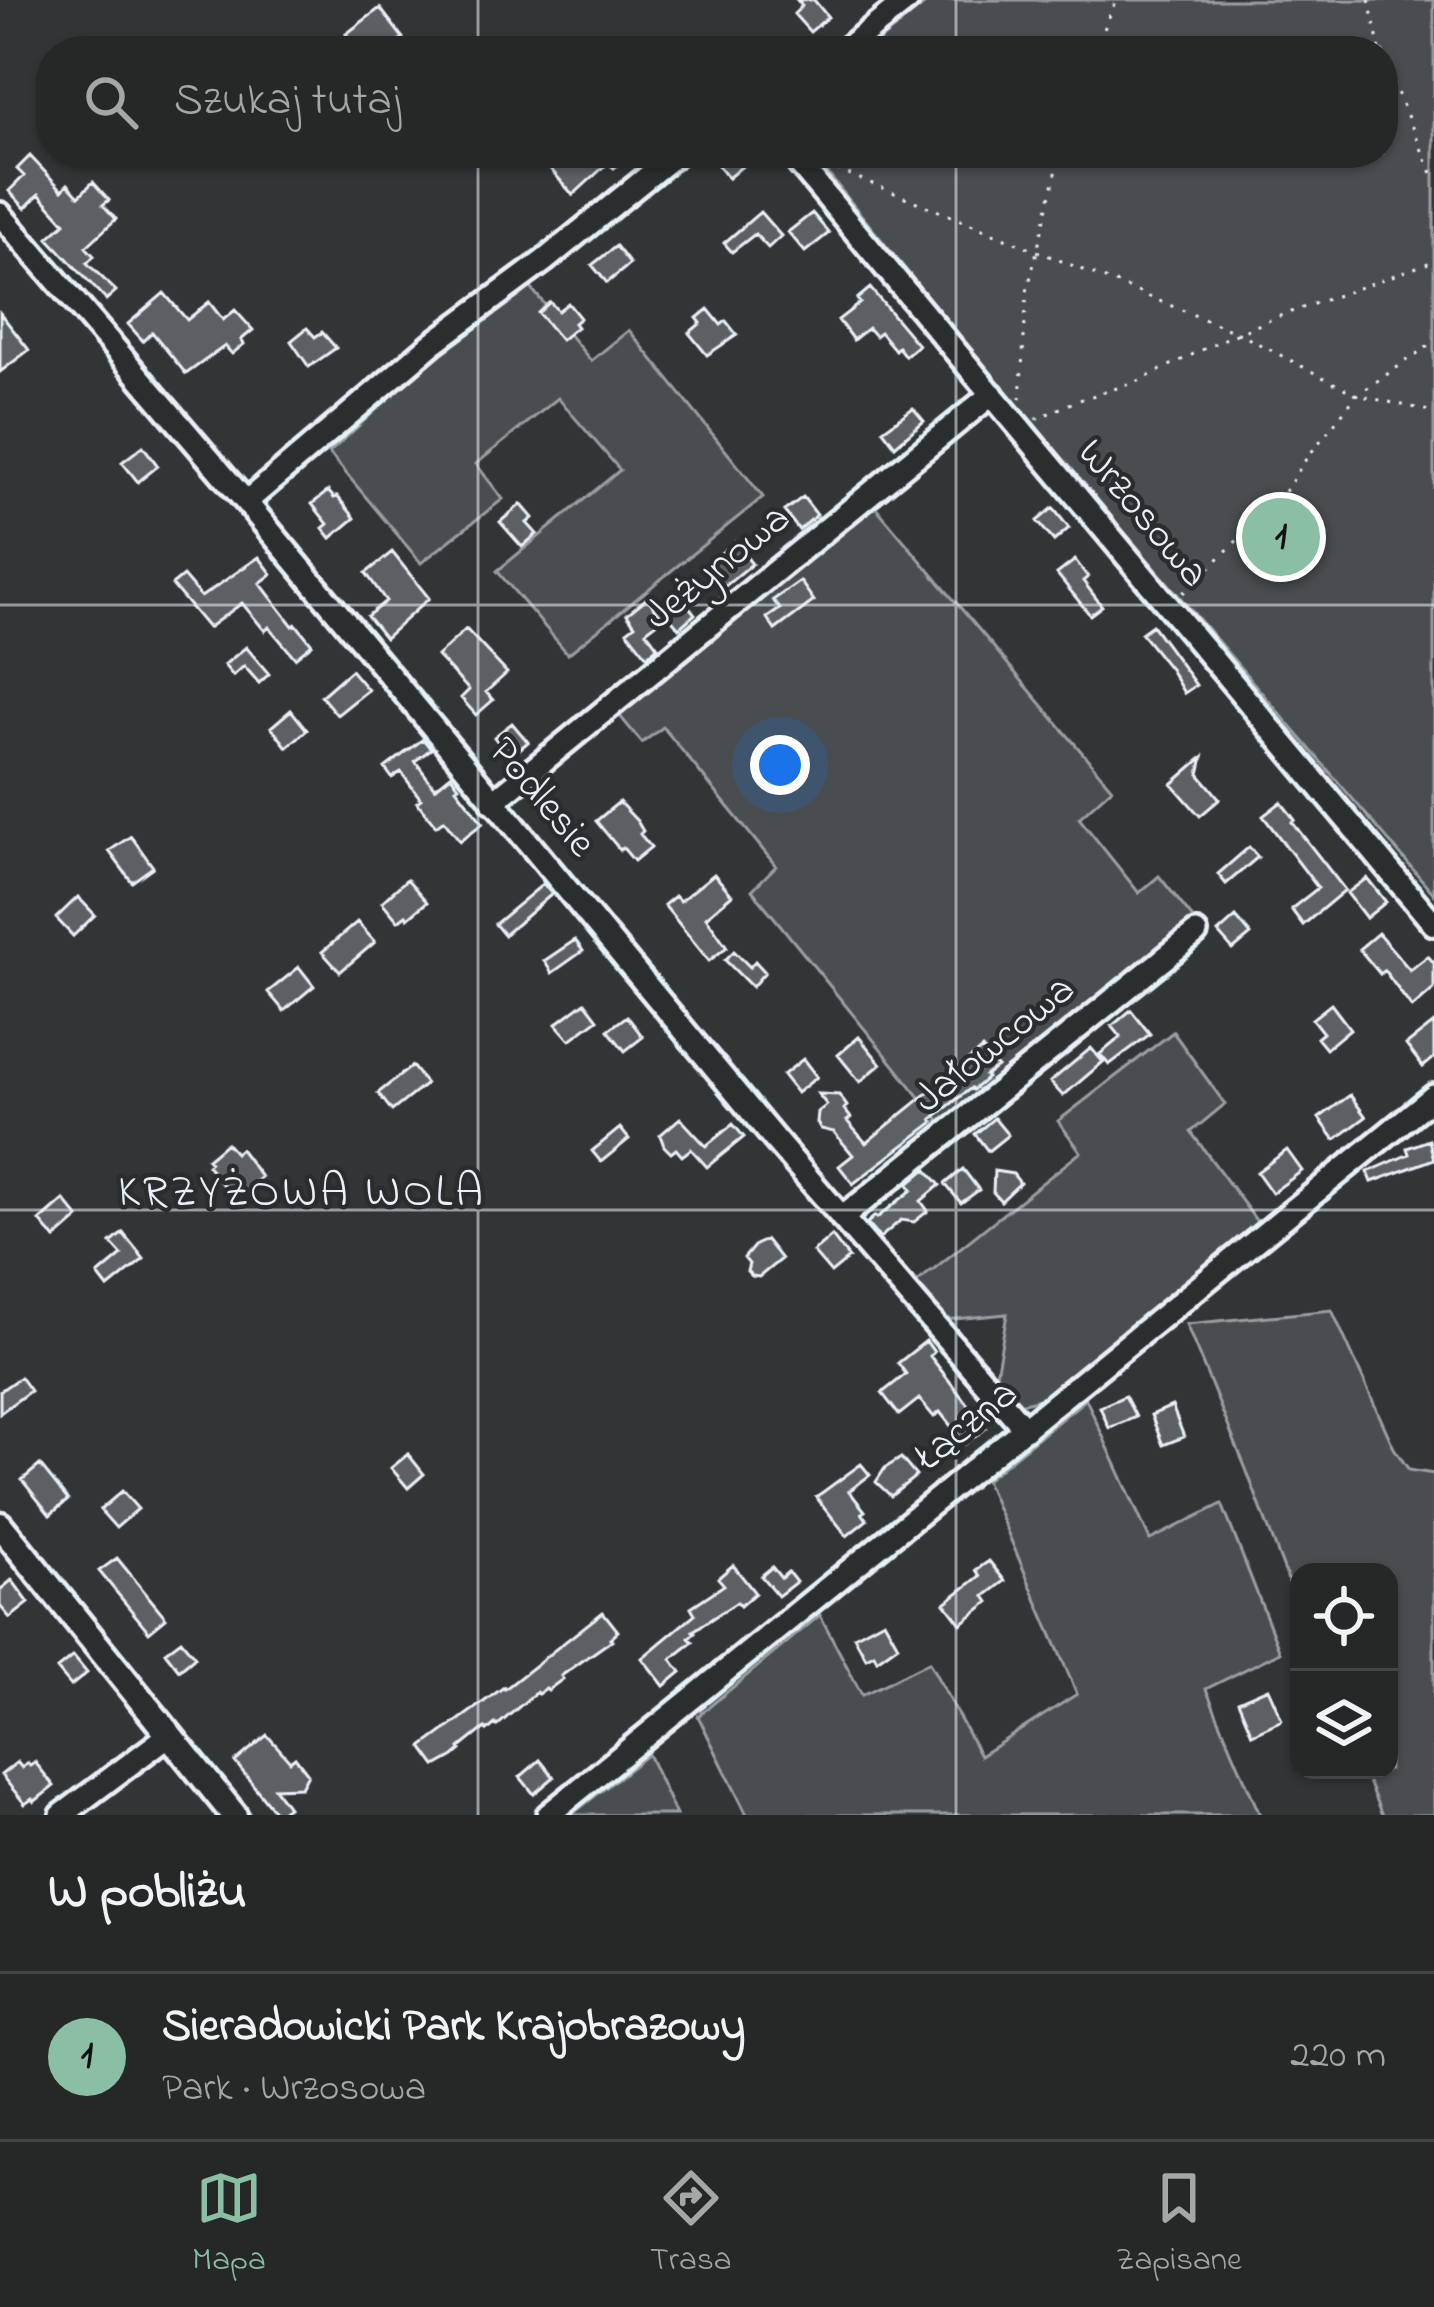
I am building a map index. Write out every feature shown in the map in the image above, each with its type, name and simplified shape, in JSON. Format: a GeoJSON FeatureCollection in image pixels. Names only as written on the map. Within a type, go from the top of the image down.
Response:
{"type":"FeatureCollection","features":[{"type":"Feature","properties":{"kind":"street"},"geometry":{"type":"LineString","coordinates":[[862,36],[908,0]]}},
{"type":"Feature","properties":{"kind":"street"},"geometry":{"type":"LineString","coordinates":[[246,502],[434,343],[659,168]]}},
{"type":"Feature","properties":{"kind":"street","name":"Wrzosowa"},"geometry":{"type":"LineString","coordinates":[[803,168],[1434,925]]}},
{"type":"Feature","properties":{"kind":"street","name":"Podlesie"},"geometry":{"type":"LineString","coordinates":[[0,214],[842,1218],[1025,1429]]}},
{"type":"Feature","properties":{"kind":"street","name":"Jeżynowa"},"geometry":{"type":"LineString","coordinates":[[493,802],[992,394]]}},
{"type":"Feature","properties":{"kind":"street","name":"Jałowcowa"},"geometry":{"type":"LineString","coordinates":[[842,1218],[1196,933]]}},
{"type":"Feature","properties":{"kind":"street","name":"Łączna"},"geometry":{"type":"LineString","coordinates":[[548,1815],[1434,1096]]}},
{"type":"Feature","properties":{"kind":"street"},"geometry":{"type":"LineString","coordinates":[[0,1525],[234,1815]]}},
{"type":"Feature","properties":{"kind":"street"},"geometry":{"type":"LineString","coordinates":[[62,1815],[169,1736]]}},
{"type":"Feature","properties":{"kind":"path"},"geometry":{"type":"LineString","coordinates":[[1101,36],[1116,0]]}},
{"type":"Feature","properties":{"kind":"path"},"geometry":{"type":"LineString","coordinates":[[1369,0],[1377,36]]}},
{"type":"Feature","properties":{"kind":"path"},"geometry":{"type":"LineString","coordinates":[[1398,95],[1434,178]]}},
{"type":"Feature","properties":{"kind":"path"},"geometry":{"type":"LineString","coordinates":[[835,168],[1238,333],[1357,395],[1434,412]]}},
{"type":"Feature","properties":{"kind":"path"},"geometry":{"type":"LineString","coordinates":[[1057,168],[1027,292],[1019,426],[1139,381],[1238,333],[1434,261]]}},
{"type":"Feature","properties":{"kind":"path"},"geometry":{"type":"LineString","coordinates":[[1169,607],[1281,498],[1357,395],[1434,342]]}},
{"type":"Feature","properties":{"kind":"shaded area"},"geometry":{"type":"Polygon","coordinates":[[[930,0],[1434,0],[1434,894],[1013,402],[823,168],[1398,168],[1398,36],[886,36],[930,0]]]}},
{"type":"Feature","properties":{"kind":"shaded area"},"geometry":{"type":"Polygon","coordinates":[[[527,283],[591,361],[629,330],[763,497],[568,654],[497,571],[620,470],[558,398],[476,464],[503,499],[421,563],[329,453],[450,342],[527,283]]]}},
{"type":"Feature","properties":{"kind":"shaded area"},"geometry":{"type":"Polygon","coordinates":[[[874,505],[1112,788],[1079,818],[1139,893],[1159,876],[1195,921],[945,1128],[752,890],[776,866],[663,727],[642,743],[615,710],[874,505]]]}},
{"type":"Feature","properties":{"kind":"shaded area"},"geometry":{"type":"Polygon","coordinates":[[[1173,1032],[1225,1104],[1191,1132],[1258,1223],[1053,1396],[1019,1404],[996,1374],[1007,1314],[945,1320],[916,1283],[1081,1152],[1058,1121],[1173,1032]]]}},
{"type":"Feature","properties":{"kind":"shaded area"},"geometry":{"type":"Polygon","coordinates":[[[1332,1310],[1394,1448],[1409,1470],[1434,1474],[1434,1815],[1382,1815],[1367,1779],[1398,1779],[1398,1563],[1290,1563],[1290,1585],[1186,1324],[1332,1310]]]}},
{"type":"Feature","properties":{"kind":"shaded area"},"geometry":{"type":"Polygon","coordinates":[[[1086,1399],[1150,1540],[1222,1504],[1280,1652],[1206,1689],[1260,1815],[747,1815],[698,1716],[820,1615],[862,1695],[929,1662],[980,1756],[1077,1694],[985,1480],[1086,1399]]]}},
{"type":"Feature","properties":{"kind":"shaded area"},"geometry":{"type":"Polygon","coordinates":[[[648,1754],[676,1815],[571,1815],[648,1754]]]}},
{"type":"Feature","properties":{"kind":"building"},"geometry":{"type":"Polygon","coordinates":[[[797,0],[814,0],[828,17],[810,32],[794,14],[802,6],[797,0]]]}},
{"type":"Feature","properties":{"kind":"building"},"geometry":{"type":"Polygon","coordinates":[[[380,8],[401,36],[348,36],[380,8]]]}},
{"type":"Feature","properties":{"kind":"building"},"geometry":{"type":"Polygon","coordinates":[[[30,156],[36,168],[62,190],[68,184],[79,196],[93,182],[109,200],[103,205],[116,219],[86,247],[94,256],[87,263],[116,291],[106,300],[48,238],[65,223],[39,194],[25,208],[9,191],[24,176],[17,169],[30,156]]]}},
{"type":"Feature","properties":{"kind":"building"},"geometry":{"type":"Polygon","coordinates":[[[550,168],[603,168],[573,195],[550,168]]]}},
{"type":"Feature","properties":{"kind":"building"},"geometry":{"type":"Polygon","coordinates":[[[720,168],[740,168],[728,178],[720,168]]]}},
{"type":"Feature","properties":{"kind":"building"},"geometry":{"type":"Polygon","coordinates":[[[760,212],[781,236],[768,248],[755,234],[732,252],[724,243],[760,212]]]}},
{"type":"Feature","properties":{"kind":"building"},"geometry":{"type":"Polygon","coordinates":[[[812,213],[829,233],[805,252],[788,232],[812,213]]]}},
{"type":"Feature","properties":{"kind":"building"},"geometry":{"type":"Polygon","coordinates":[[[616,246],[630,264],[607,283],[592,265],[616,246]]]}},
{"type":"Feature","properties":{"kind":"building"},"geometry":{"type":"Polygon","coordinates":[[[870,288],[918,345],[905,356],[880,332],[875,336],[868,328],[853,340],[838,320],[870,288]]]}},
{"type":"Feature","properties":{"kind":"building"},"geometry":{"type":"Polygon","coordinates":[[[164,293],[187,320],[209,302],[223,320],[235,310],[253,330],[232,354],[225,346],[186,374],[152,332],[143,341],[128,324],[164,293]]]}},
{"type":"Feature","properties":{"kind":"building"},"geometry":{"type":"Polygon","coordinates":[[[550,302],[558,311],[568,303],[580,318],[574,323],[577,327],[561,340],[538,313],[550,302]]]}},
{"type":"Feature","properties":{"kind":"building"},"geometry":{"type":"Polygon","coordinates":[[[708,309],[737,335],[707,355],[689,333],[708,309]]]}},
{"type":"Feature","properties":{"kind":"building"},"geometry":{"type":"Polygon","coordinates":[[[0,313],[29,350],[0,372],[0,313]]]}},
{"type":"Feature","properties":{"kind":"building"},"geometry":{"type":"Polygon","coordinates":[[[307,328],[315,337],[322,332],[336,348],[309,367],[291,341],[307,328]]]}},
{"type":"Feature","properties":{"kind":"building"},"geometry":{"type":"Polygon","coordinates":[[[913,408],[924,421],[895,446],[883,430],[913,408]]]}},
{"type":"Feature","properties":{"kind":"building"},"geometry":{"type":"Polygon","coordinates":[[[143,446],[158,466],[138,482],[122,462],[143,446]]]}},
{"type":"Feature","properties":{"kind":"building"},"geometry":{"type":"Polygon","coordinates":[[[328,491],[355,518],[331,538],[323,528],[328,524],[312,504],[328,491]]]}},
{"type":"Feature","properties":{"kind":"building"},"geometry":{"type":"Polygon","coordinates":[[[803,497],[817,515],[799,530],[784,511],[803,497]]]}},
{"type":"Feature","properties":{"kind":"building"},"geometry":{"type":"Polygon","coordinates":[[[521,504],[533,518],[527,523],[537,534],[522,547],[500,522],[521,504]]]}},
{"type":"Feature","properties":{"kind":"building"},"geometry":{"type":"Polygon","coordinates":[[[1053,508],[1069,528],[1054,541],[1037,521],[1053,508]]]}},
{"type":"Feature","properties":{"kind":"building"},"geometry":{"type":"Polygon","coordinates":[[[735,542],[752,564],[720,590],[703,567],[735,542]]]}},
{"type":"Feature","properties":{"kind":"building"},"geometry":{"type":"Polygon","coordinates":[[[392,552],[429,598],[385,638],[367,616],[386,601],[366,573],[392,552]]]}},
{"type":"Feature","properties":{"kind":"building"},"geometry":{"type":"Polygon","coordinates":[[[259,557],[272,574],[260,583],[312,644],[295,658],[242,603],[208,628],[172,585],[183,576],[201,597],[259,557]]]}},
{"type":"Feature","properties":{"kind":"building"},"geometry":{"type":"Polygon","coordinates":[[[1075,560],[1088,577],[1083,581],[1102,606],[1090,615],[1057,574],[1075,560]]]}},
{"type":"Feature","properties":{"kind":"building"},"geometry":{"type":"Polygon","coordinates":[[[800,581],[814,601],[775,630],[767,618],[780,609],[773,600],[800,581]]]}},
{"type":"Feature","properties":{"kind":"building"},"geometry":{"type":"Polygon","coordinates":[[[679,594],[695,614],[679,628],[662,608],[679,594]]]}},
{"type":"Feature","properties":{"kind":"building"},"geometry":{"type":"Polygon","coordinates":[[[647,598],[663,618],[646,631],[658,647],[647,656],[627,631],[635,625],[627,614],[647,598]]]}},
{"type":"Feature","properties":{"kind":"building"},"geometry":{"type":"Polygon","coordinates":[[[1152,625],[1196,685],[1184,693],[1141,633],[1152,625]]]}},
{"type":"Feature","properties":{"kind":"building"},"geometry":{"type":"Polygon","coordinates":[[[466,629],[507,673],[486,692],[493,700],[476,715],[461,698],[469,690],[437,656],[466,629]]]}},
{"type":"Feature","properties":{"kind":"building"},"geometry":{"type":"Polygon","coordinates":[[[246,647],[269,674],[259,683],[244,666],[233,676],[224,665],[246,647]]]}},
{"type":"Feature","properties":{"kind":"building"},"geometry":{"type":"Polygon","coordinates":[[[351,670],[368,690],[337,715],[321,696],[351,670]]]}},
{"type":"Feature","properties":{"kind":"building"},"geometry":{"type":"Polygon","coordinates":[[[291,710],[307,730],[287,747],[271,727],[291,710]]]}},
{"type":"Feature","properties":{"kind":"building"},"geometry":{"type":"Polygon","coordinates":[[[512,723],[528,742],[510,757],[494,737],[512,723]]]}},
{"type":"Feature","properties":{"kind":"building"},"geometry":{"type":"Polygon","coordinates":[[[423,739],[431,749],[415,761],[435,788],[451,775],[483,823],[460,841],[444,820],[436,826],[401,772],[392,778],[385,768],[423,739]]]}},
{"type":"Feature","properties":{"kind":"building"},"geometry":{"type":"Polygon","coordinates":[[[1203,757],[1199,774],[1220,799],[1200,816],[1172,784],[1203,757]]]}},
{"type":"Feature","properties":{"kind":"building"},"geometry":{"type":"Polygon","coordinates":[[[619,802],[637,821],[651,847],[634,861],[596,821],[619,802]]]}},
{"type":"Feature","properties":{"kind":"building"},"geometry":{"type":"Polygon","coordinates":[[[1281,802],[1345,890],[1303,925],[1291,909],[1318,888],[1263,816],[1281,802]]]}},
{"type":"Feature","properties":{"kind":"building"},"geometry":{"type":"Polygon","coordinates":[[[131,836],[153,867],[132,882],[109,851],[131,836]]]}},
{"type":"Feature","properties":{"kind":"building"},"geometry":{"type":"Polygon","coordinates":[[[1249,847],[1258,857],[1226,884],[1218,874],[1249,847]]]}},
{"type":"Feature","properties":{"kind":"building"},"geometry":{"type":"Polygon","coordinates":[[[714,874],[732,895],[706,917],[727,947],[709,961],[664,905],[675,896],[680,901],[714,874]]]}},
{"type":"Feature","properties":{"kind":"building"},"geometry":{"type":"Polygon","coordinates":[[[1367,878],[1386,902],[1366,918],[1347,893],[1367,878]]]}},
{"type":"Feature","properties":{"kind":"building"},"geometry":{"type":"Polygon","coordinates":[[[407,879],[427,902],[398,921],[382,902],[407,879]]]}},
{"type":"Feature","properties":{"kind":"building"},"geometry":{"type":"Polygon","coordinates":[[[543,884],[552,894],[504,935],[495,924],[543,884]]]}},
{"type":"Feature","properties":{"kind":"building"},"geometry":{"type":"Polygon","coordinates":[[[78,897],[95,915],[73,936],[56,918],[78,897]]]}},
{"type":"Feature","properties":{"kind":"building"},"geometry":{"type":"Polygon","coordinates":[[[1236,917],[1251,935],[1233,950],[1218,933],[1236,917]]]}},
{"type":"Feature","properties":{"kind":"building"},"geometry":{"type":"Polygon","coordinates":[[[357,922],[375,942],[340,972],[322,952],[357,922]]]}},
{"type":"Feature","properties":{"kind":"building"},"geometry":{"type":"Polygon","coordinates":[[[1378,933],[1410,970],[1428,956],[1434,963],[1434,989],[1412,1008],[1384,970],[1380,974],[1359,949],[1378,933]]]}},
{"type":"Feature","properties":{"kind":"building"},"geometry":{"type":"Polygon","coordinates":[[[575,940],[583,951],[552,973],[544,961],[575,940]]]}},
{"type":"Feature","properties":{"kind":"building"},"geometry":{"type":"Polygon","coordinates":[[[734,951],[750,967],[755,961],[765,972],[752,987],[725,960],[734,951]]]}},
{"type":"Feature","properties":{"kind":"building"},"geometry":{"type":"Polygon","coordinates":[[[299,967],[314,986],[284,1011],[268,992],[299,967]]]}},
{"type":"Feature","properties":{"kind":"building"},"geometry":{"type":"Polygon","coordinates":[[[585,1002],[598,1019],[570,1040],[556,1024],[585,1002]]]}},
{"type":"Feature","properties":{"kind":"building"},"geometry":{"type":"Polygon","coordinates":[[[1331,1004],[1350,1029],[1326,1049],[1317,1038],[1323,1033],[1312,1019],[1331,1004]]]}},
{"type":"Feature","properties":{"kind":"building"},"geometry":{"type":"Polygon","coordinates":[[[1131,1010],[1150,1034],[1109,1065],[1100,1054],[1121,1037],[1112,1026],[1131,1010]]]}},
{"type":"Feature","properties":{"kind":"building"},"geometry":{"type":"Polygon","coordinates":[[[627,1016],[643,1037],[625,1051],[608,1030],[627,1016]]]}},
{"type":"Feature","properties":{"kind":"building"},"geometry":{"type":"Polygon","coordinates":[[[1434,1023],[1434,1058],[1423,1067],[1406,1045],[1434,1023]]]}},
{"type":"Feature","properties":{"kind":"building"},"geometry":{"type":"Polygon","coordinates":[[[859,1037],[881,1064],[860,1082],[838,1055],[859,1037]]]}},
{"type":"Feature","properties":{"kind":"building"},"geometry":{"type":"Polygon","coordinates":[[[1091,1048],[1103,1062],[1063,1096],[1050,1082],[1091,1048]]]}},
{"type":"Feature","properties":{"kind":"building"},"geometry":{"type":"Polygon","coordinates":[[[982,1049],[997,1067],[987,1078],[853,1184],[839,1166],[853,1155],[834,1132],[817,1123],[818,1112],[827,1105],[818,1094],[839,1095],[851,1118],[847,1121],[866,1143],[982,1049]]]}},
{"type":"Feature","properties":{"kind":"building"},"geometry":{"type":"Polygon","coordinates":[[[803,1059],[817,1077],[797,1093],[783,1075],[803,1059]]]}},
{"type":"Feature","properties":{"kind":"building"},"geometry":{"type":"Polygon","coordinates":[[[412,1066],[426,1084],[392,1111],[378,1093],[412,1066]]]}},
{"type":"Feature","properties":{"kind":"building"},"geometry":{"type":"Polygon","coordinates":[[[1350,1095],[1366,1117],[1335,1140],[1319,1118],[1350,1095]]]}},
{"type":"Feature","properties":{"kind":"building"},"geometry":{"type":"Polygon","coordinates":[[[680,1118],[706,1146],[733,1124],[744,1137],[707,1167],[691,1149],[682,1156],[664,1146],[660,1135],[680,1118]]]}},
{"type":"Feature","properties":{"kind":"building"},"geometry":{"type":"Polygon","coordinates":[[[994,1118],[1008,1135],[988,1151],[975,1134],[994,1118]]]}},
{"type":"Feature","properties":{"kind":"building"},"geometry":{"type":"Polygon","coordinates":[[[620,1128],[629,1139],[601,1162],[592,1151],[620,1128]]]}},
{"type":"Feature","properties":{"kind":"building"},"geometry":{"type":"Polygon","coordinates":[[[1429,1140],[1434,1159],[1372,1182],[1368,1172],[1429,1140]]]}},
{"type":"Feature","properties":{"kind":"building"},"geometry":{"type":"Polygon","coordinates":[[[226,1143],[235,1153],[240,1149],[261,1177],[234,1199],[207,1165],[207,1159],[226,1143]]]}},
{"type":"Feature","properties":{"kind":"building"},"geometry":{"type":"Polygon","coordinates":[[[1287,1150],[1302,1171],[1272,1193],[1257,1172],[1287,1150]]]}},
{"type":"Feature","properties":{"kind":"building"},"geometry":{"type":"Polygon","coordinates":[[[926,1169],[940,1185],[921,1201],[928,1211],[914,1222],[901,1220],[880,1238],[867,1223],[912,1190],[908,1184],[926,1169]]]}},
{"type":"Feature","properties":{"kind":"building"},"geometry":{"type":"Polygon","coordinates":[[[963,1169],[979,1190],[961,1203],[945,1184],[963,1169]]]}},
{"type":"Feature","properties":{"kind":"building"},"geometry":{"type":"Polygon","coordinates":[[[994,1171],[1013,1174],[1020,1183],[1001,1201],[993,1192],[994,1171]]]}},
{"type":"Feature","properties":{"kind":"building"},"geometry":{"type":"Polygon","coordinates":[[[64,1200],[79,1218],[55,1239],[40,1221],[64,1200]]]}},
{"type":"Feature","properties":{"kind":"building"},"geometry":{"type":"Polygon","coordinates":[[[123,1233],[144,1259],[108,1288],[98,1275],[122,1255],[111,1243],[123,1233]]]}},
{"type":"Feature","properties":{"kind":"building"},"geometry":{"type":"Polygon","coordinates":[[[832,1236],[849,1258],[831,1273],[813,1252],[832,1236]]]}},
{"type":"Feature","properties":{"kind":"building"},"geometry":{"type":"Polygon","coordinates":[[[766,1240],[781,1259],[759,1277],[752,1276],[744,1258],[766,1240]]]}},
{"type":"Feature","properties":{"kind":"building"},"geometry":{"type":"Polygon","coordinates":[[[926,1341],[934,1352],[930,1356],[986,1428],[965,1444],[940,1412],[934,1417],[919,1399],[899,1415],[882,1393],[906,1374],[898,1363],[926,1341]]]}},
{"type":"Feature","properties":{"kind":"building"},"geometry":{"type":"Polygon","coordinates":[[[20,1377],[30,1391],[0,1413],[0,1391],[20,1377]]]}},
{"type":"Feature","properties":{"kind":"building"},"geometry":{"type":"Polygon","coordinates":[[[1125,1396],[1136,1417],[1109,1428],[1100,1407],[1125,1396]]]}},
{"type":"Feature","properties":{"kind":"building"},"geometry":{"type":"Polygon","coordinates":[[[1172,1406],[1184,1437],[1163,1445],[1151,1415],[1172,1406]]]}},
{"type":"Feature","properties":{"kind":"building"},"geometry":{"type":"Polygon","coordinates":[[[408,1454],[424,1474],[408,1488],[391,1468],[408,1454]]]}},
{"type":"Feature","properties":{"kind":"building"},"geometry":{"type":"Polygon","coordinates":[[[901,1458],[916,1476],[891,1496],[876,1482],[885,1468],[901,1458]]]}},
{"type":"Feature","properties":{"kind":"building"},"geometry":{"type":"Polygon","coordinates":[[[861,1464],[870,1475],[849,1491],[867,1520],[847,1536],[816,1497],[861,1464]]]}},
{"type":"Feature","properties":{"kind":"building"},"geometry":{"type":"Polygon","coordinates":[[[40,1465],[68,1500],[50,1515],[22,1480],[40,1465]]]}},
{"type":"Feature","properties":{"kind":"building"},"geometry":{"type":"Polygon","coordinates":[[[122,1491],[138,1509],[116,1528],[100,1510],[122,1491]]]}},
{"type":"Feature","properties":{"kind":"building"},"geometry":{"type":"Polygon","coordinates":[[[117,1558],[166,1618],[149,1632],[99,1571],[117,1558]]]}},
{"type":"Feature","properties":{"kind":"building"},"geometry":{"type":"Polygon","coordinates":[[[989,1561],[1005,1581],[985,1596],[989,1602],[961,1624],[945,1603],[980,1576],[976,1570],[989,1561]]]}},
{"type":"Feature","properties":{"kind":"building"},"geometry":{"type":"Polygon","coordinates":[[[733,1565],[755,1593],[693,1631],[689,1638],[693,1642],[671,1659],[681,1672],[664,1686],[642,1658],[695,1614],[691,1607],[724,1585],[718,1578],[733,1565]]]}},
{"type":"Feature","properties":{"kind":"building"},"geometry":{"type":"Polygon","coordinates":[[[772,1567],[781,1578],[788,1572],[796,1582],[778,1596],[761,1576],[772,1567]]]}},
{"type":"Feature","properties":{"kind":"building"},"geometry":{"type":"Polygon","coordinates":[[[12,1580],[29,1603],[10,1618],[0,1606],[0,1590],[12,1580]]]}},
{"type":"Feature","properties":{"kind":"building"},"geometry":{"type":"Polygon","coordinates":[[[603,1612],[618,1631],[612,1640],[436,1766],[422,1747],[603,1612]]]}},
{"type":"Feature","properties":{"kind":"building"},"geometry":{"type":"Polygon","coordinates":[[[884,1620],[898,1645],[877,1660],[874,1654],[866,1658],[854,1636],[884,1620]]]}},
{"type":"Feature","properties":{"kind":"building"},"geometry":{"type":"Polygon","coordinates":[[[181,1640],[195,1657],[179,1670],[165,1652],[181,1640]]]}},
{"type":"Feature","properties":{"kind":"building"},"geometry":{"type":"Polygon","coordinates":[[[73,1656],[87,1673],[71,1686],[57,1669],[73,1656]]]}},
{"type":"Feature","properties":{"kind":"building"},"geometry":{"type":"Polygon","coordinates":[[[1268,1688],[1282,1720],[1252,1734],[1238,1701],[1268,1688]]]}},
{"type":"Feature","properties":{"kind":"building"},"geometry":{"type":"Polygon","coordinates":[[[267,1735],[308,1774],[301,1787],[274,1788],[288,1807],[277,1815],[235,1762],[267,1735]]]}},
{"type":"Feature","properties":{"kind":"building"},"geometry":{"type":"Polygon","coordinates":[[[540,1760],[554,1777],[534,1794],[520,1777],[540,1760]]]}},
{"type":"Feature","properties":{"kind":"building"},"geometry":{"type":"Polygon","coordinates":[[[17,1762],[22,1768],[35,1762],[54,1786],[25,1804],[1,1775],[17,1762]]]}},
{"type":"Feature","properties":{"kind":"place","name":"Sieradowicki Park Krajobrazowy"},"geometry":{"type":"Point","coordinates":[1281,537]}},
{"type":"Feature","properties":{"kind":"district","name":"KRZYŻOWA WOLA"},"geometry":{"type":"Point","coordinates":[302,1194]}}]}
